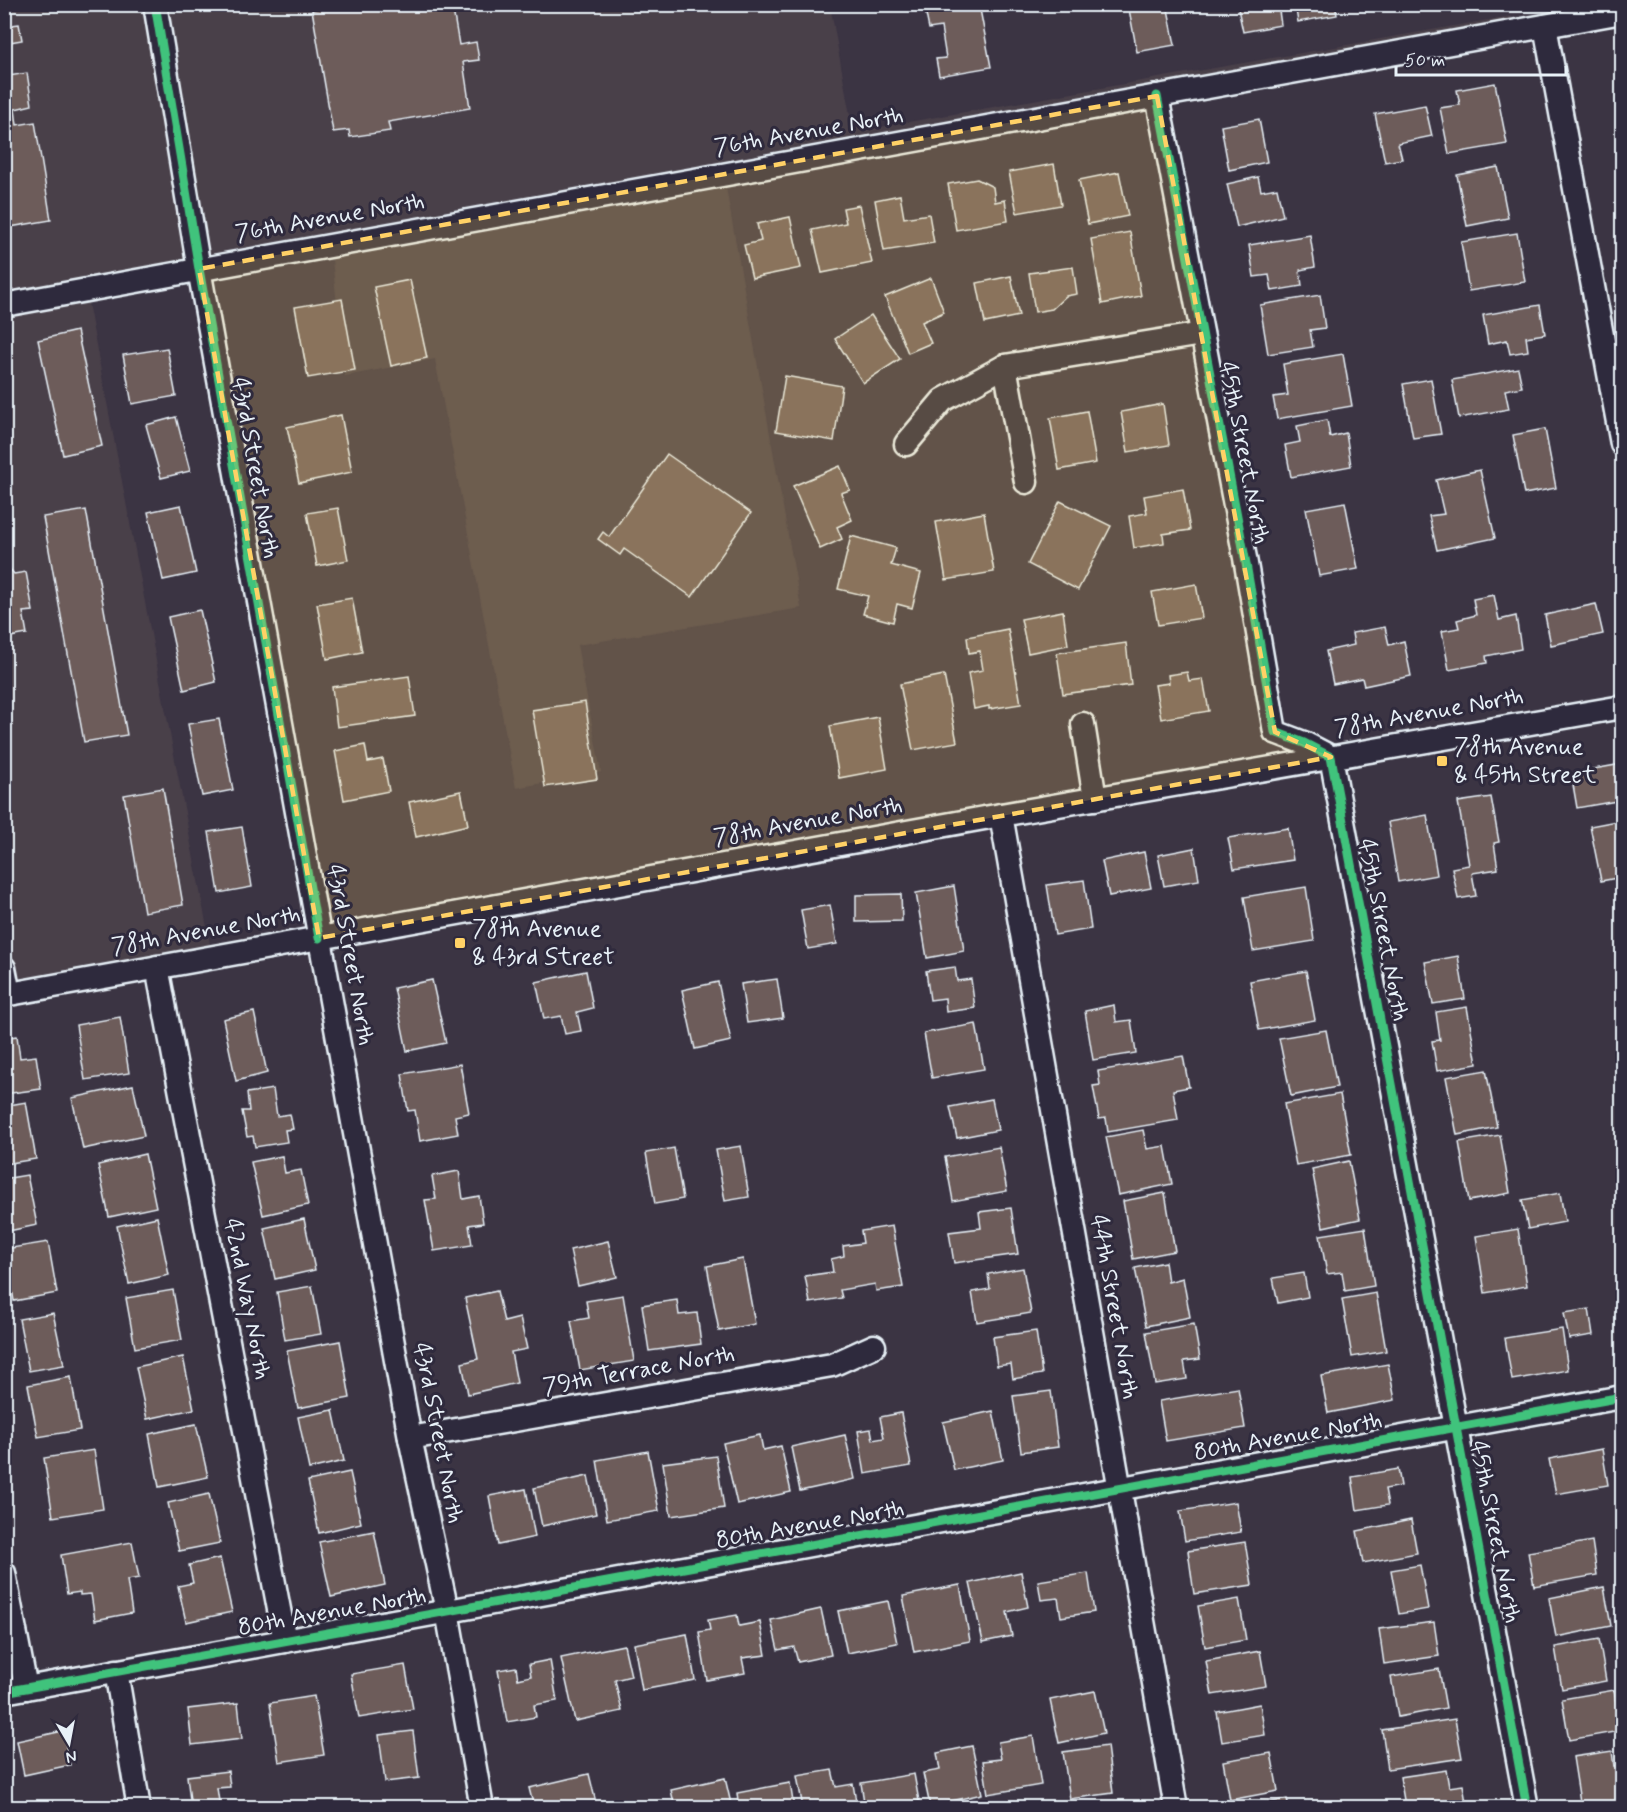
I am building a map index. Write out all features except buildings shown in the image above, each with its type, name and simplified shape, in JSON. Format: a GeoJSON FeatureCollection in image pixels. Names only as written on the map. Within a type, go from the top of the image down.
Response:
{"type":"FeatureCollection","features":[{"type":"Feature","properties":{"kind":"street","name":"43rd Street North"},"geometry":{"type":"LineString","coordinates":[[154,4],[199,269],[410,1438],[447,1611],[483,1808]]}},
{"type":"Feature","properties":{"kind":"street","name":"76th Avenue North"},"geometry":{"type":"LineString","coordinates":[[4,305],[1623,12]]}},
{"type":"Feature","properties":{"kind":"street"},"geometry":{"type":"LineString","coordinates":[[1545,27],[1623,444]]}},
{"type":"Feature","properties":{"kind":"street","name":"45th Street North"},"geometry":{"type":"LineString","coordinates":[[1157,96],[1275,732],[1332,757],[1527,1808]]}},
{"type":"Feature","properties":{"kind":"street"},"geometry":{"type":"LineString","coordinates":[[906,444],[943,400],[1005,366],[1202,334]]}},
{"type":"Feature","properties":{"kind":"street"},"geometry":{"type":"LineString","coordinates":[[1005,366],[1026,482]]}},
{"type":"Feature","properties":{"kind":"street","name":"78th Avenue North"},"geometry":{"type":"LineString","coordinates":[[7,994],[1001,815],[1623,707]]}},
{"type":"Feature","properties":{"kind":"street"},"geometry":{"type":"LineString","coordinates":[[1083,724],[1095,799]]}},
{"type":"Feature","properties":{"kind":"street","name":"44th Street North"},"geometry":{"type":"LineString","coordinates":[[1001,815],[1176,1808]]}},
{"type":"Feature","properties":{"kind":"street"},"geometry":{"type":"LineString","coordinates":[[4,968],[7,994]]}},
{"type":"Feature","properties":{"kind":"street","name":"42nd Way North"},"geometry":{"type":"LineString","coordinates":[[157,968],[285,1641]]}},
{"type":"Feature","properties":{"kind":"street","name":"79th Terrace North"},"geometry":{"type":"LineString","coordinates":[[410,1438],[832,1365],[874,1346]]}},
{"type":"Feature","properties":{"kind":"street","name":"80th Avenue North"},"geometry":{"type":"LineString","coordinates":[[15,1690],[1623,1397]]}},
{"type":"Feature","properties":{"kind":"street"},"geometry":{"type":"LineString","coordinates":[[4,1573],[15,1690]]}},
{"type":"Feature","properties":{"kind":"street"},"geometry":{"type":"LineString","coordinates":[[116,1671],[139,1808]]}},
{"type":"Feature","properties":{"kind":"highlighted area"},"geometry":{"type":"Polygon","coordinates":[[[1157,96],[1275,732],[1331,757],[319,938],[199,269],[1157,96]]]}},
{"type":"Feature","properties":{"kind":"shaded area"},"geometry":{"type":"Polygon","coordinates":[[[5,5],[143,5],[186,259],[5,291],[5,5]]]}},
{"type":"Feature","properties":{"kind":"shaded area"},"geometry":{"type":"Polygon","coordinates":[[[166,5],[830,5],[851,121],[863,130],[1511,16],[1512,19],[209,254],[166,5]]]}},
{"type":"Feature","properties":{"kind":"shaded area"},"geometry":{"type":"Polygon","coordinates":[[[726,188],[801,608],[577,645],[601,772],[516,788],[435,359],[345,376],[332,259],[726,188]]]}},
{"type":"Feature","properties":{"kind":"shaded area"},"geometry":{"type":"Polygon","coordinates":[[[88,303],[210,944],[5,981],[5,318],[88,303]]]}},
{"type":"Feature","properties":{"kind":"cycle path"},"geometry":{"type":"LineString","coordinates":[[155,4],[199,269],[319,938]]}},
{"type":"Feature","properties":{"kind":"cycle path"},"geometry":{"type":"LineString","coordinates":[[1157,96],[1245,558],[1275,732],[1331,757],[1527,1808]]}},
{"type":"Feature","properties":{"kind":"cycle path"},"geometry":{"type":"LineString","coordinates":[[4,1692],[1622,1397]]}},
{"type":"Feature","properties":{"kind":"place","name":"78th Avenue & 45th Street"},"geometry":{"type":"Point","coordinates":[1442,761]}},
{"type":"Feature","properties":{"kind":"place","name":"78th Avenue & 43rd Street"},"geometry":{"type":"Point","coordinates":[460,943]}}]}
